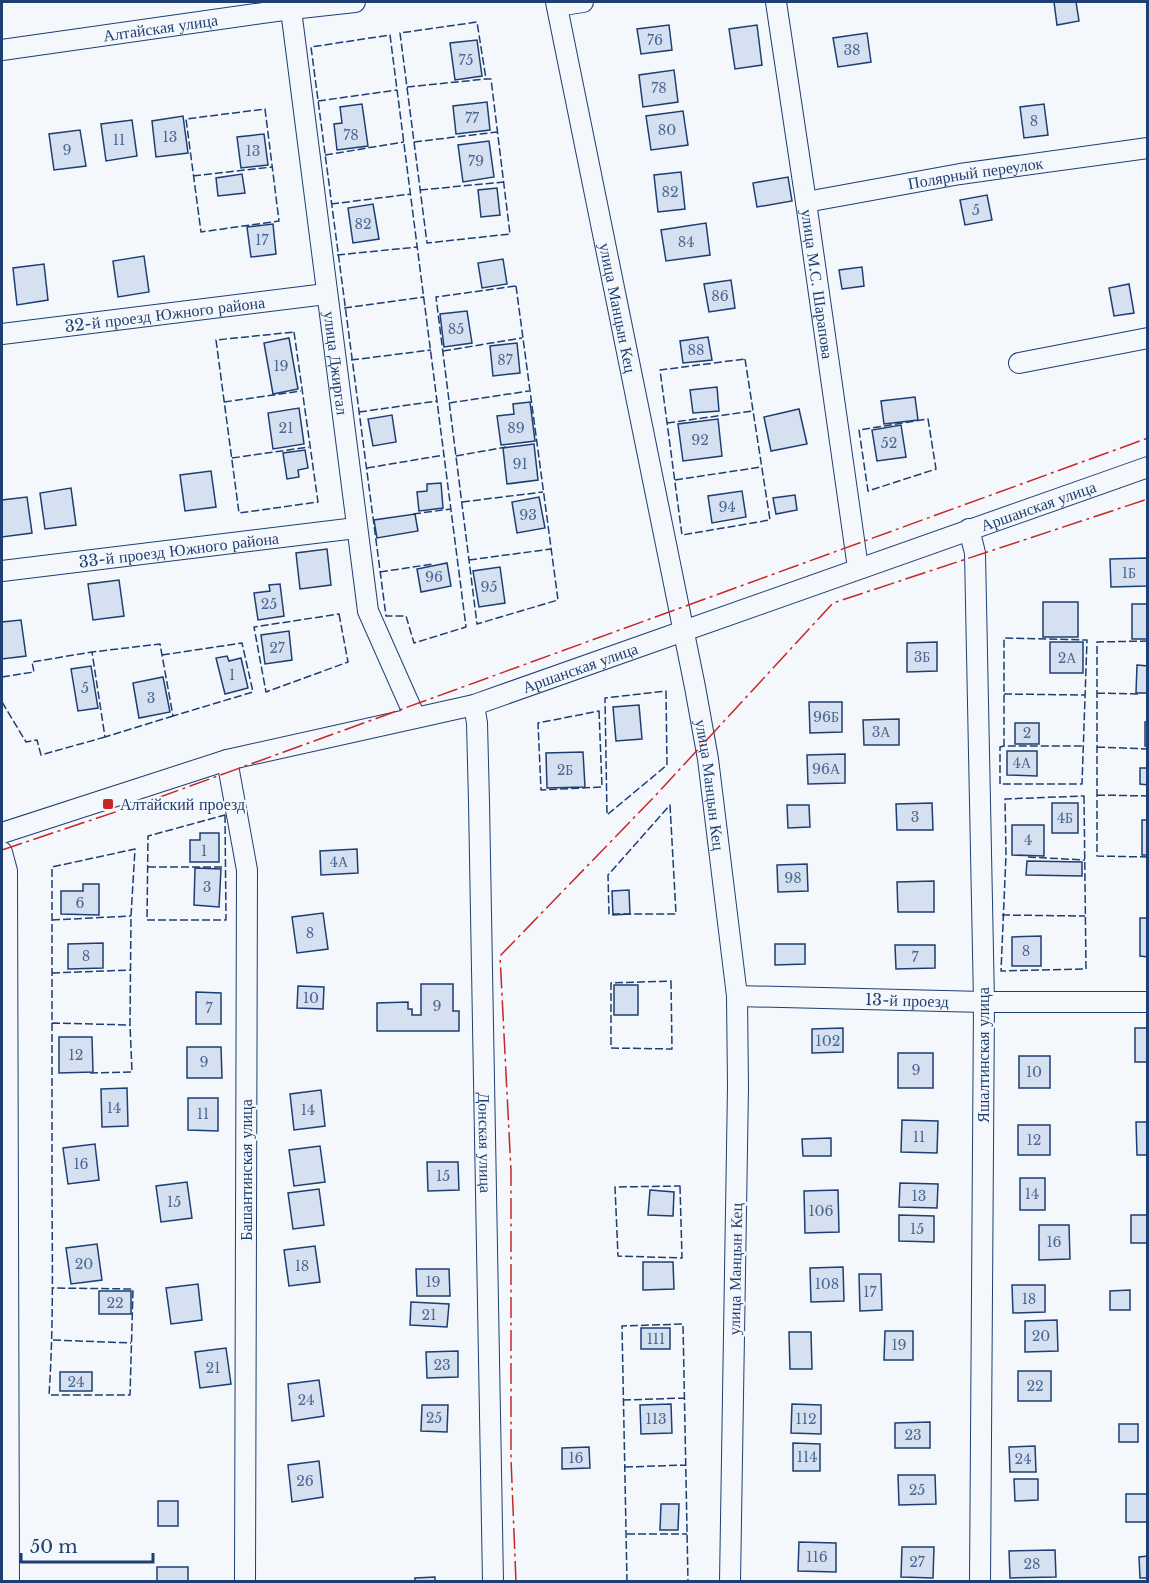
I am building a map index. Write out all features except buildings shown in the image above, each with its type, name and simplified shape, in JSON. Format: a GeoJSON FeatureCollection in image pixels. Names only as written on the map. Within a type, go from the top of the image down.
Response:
{"type":"FeatureCollection","features":[{"type":"Feature","properties":{"kind":"street","name":"Алтайская улица"},"geometry":{"type":"LineString","coordinates":[[2,50],[290,5],[355,2]]}},
{"type":"Feature","properties":{"kind":"street"},"geometry":{"type":"LineString","coordinates":[[557,4],[584,2]]}},
{"type":"Feature","properties":{"kind":"street","name":"улица М.С. Шарапова"},"geometry":{"type":"LineString","coordinates":[[776,2],[858,568]]}},
{"type":"Feature","properties":{"kind":"street","name":"улица Манцын Кец"},"geometry":{"type":"LineString","coordinates":[[557,4],[695,687],[708,759],[737,996],[738,1087],[730,1581]]}},
{"type":"Feature","properties":{"kind":"street","name":"улица Джиргал"},"geometry":{"type":"LineString","coordinates":[[290,5],[368,611],[415,717]]}},
{"type":"Feature","properties":{"kind":"street","name":"Полярный переулок"},"geometry":{"type":"LineString","coordinates":[[806,202],[960,174],[1148,148]]}},
{"type":"Feature","properties":{"kind":"street","name":"32-й проезд Южного района"},"geometry":{"type":"LineString","coordinates":[[2,334],[326,294]]}},
{"type":"Feature","properties":{"kind":"street"},"geometry":{"type":"LineString","coordinates":[[1018,363],[1148,338]]}},
{"type":"Feature","properties":{"kind":"street","name":"Аршанская улица"},"geometry":{"type":"LineString","coordinates":[[2,833],[227,760],[474,705],[1148,467]]}},
{"type":"Feature","properties":{"kind":"street","name":"33-й проезд Южного района"},"geometry":{"type":"LineString","coordinates":[[2,571],[356,528]]}},
{"type":"Feature","properties":{"kind":"street","name":"Яшалтинская улица"},"geometry":{"type":"LineString","coordinates":[[969,529],[975,553],[984,1002],[980,1581]]}},
{"type":"Feature","properties":{"kind":"street","name":"Донская улица"},"geometry":{"type":"LineString","coordinates":[[474,705],[477,723],[479,814],[493,1581]]}},
{"type":"Feature","properties":{"kind":"street","name":"Башантинская улица"},"geometry":{"type":"LineString","coordinates":[[227,760],[247,870],[245,1581]]}},
{"type":"Feature","properties":{"kind":"street"},"geometry":{"type":"LineString","coordinates":[[2,852],[7,871],[9,1581]]}},
{"type":"Feature","properties":{"kind":"street","name":"13-й проезд"},"geometry":{"type":"LineString","coordinates":[[737,996],[984,1002],[1148,1002]]}},
{"type":"Feature","properties":{"kind":"fence"},"geometry":{"type":"LineString","coordinates":[[407,87],[491,79],[510,234],[427,243],[400,33],[477,22],[486,79]]}},
{"type":"Feature","properties":{"kind":"fence"},"geometry":{"type":"LineString","coordinates":[[390,35],[466,627],[414,643],[406,616],[386,616],[311,47],[390,35]]}},
{"type":"Feature","properties":{"kind":"fence"},"geometry":{"type":"LineString","coordinates":[[318,101],[397,90]]}},
{"type":"Feature","properties":{"kind":"fence"},"geometry":{"type":"LineString","coordinates":[[265,109],[279,221],[201,232],[186,119],[265,109]]}},
{"type":"Feature","properties":{"kind":"fence"},"geometry":{"type":"LineString","coordinates":[[414,142],[497,132]]}},
{"type":"Feature","properties":{"kind":"fence"},"geometry":{"type":"LineString","coordinates":[[325,155],[404,142]]}},
{"type":"Feature","properties":{"kind":"fence"},"geometry":{"type":"LineString","coordinates":[[193,176],[272,167]]}},
{"type":"Feature","properties":{"kind":"fence"},"geometry":{"type":"LineString","coordinates":[[420,190],[504,182]]}},
{"type":"Feature","properties":{"kind":"fence"},"geometry":{"type":"LineString","coordinates":[[331,204],[411,194]]}},
{"type":"Feature","properties":{"kind":"fence"},"geometry":{"type":"LineString","coordinates":[[337,255],[417,247]]}},
{"type":"Feature","properties":{"kind":"fence"},"geometry":{"type":"LineString","coordinates":[[516,286],[558,600],[477,624],[436,297],[516,286]]}},
{"type":"Feature","properties":{"kind":"fence"},"geometry":{"type":"LineString","coordinates":[[344,308],[424,297]]}},
{"type":"Feature","properties":{"kind":"fence"},"geometry":{"type":"LineString","coordinates":[[294,332],[318,502],[239,513],[216,340],[294,332]]}},
{"type":"Feature","properties":{"kind":"fence"},"geometry":{"type":"LineString","coordinates":[[443,351],[522,338]]}},
{"type":"Feature","properties":{"kind":"fence"},"geometry":{"type":"LineString","coordinates":[[351,360],[431,350]]}},
{"type":"Feature","properties":{"kind":"fence"},"geometry":{"type":"LineString","coordinates":[[745,359],[770,520],[682,535],[660,370],[745,359]]}},
{"type":"Feature","properties":{"kind":"fence"},"geometry":{"type":"LineString","coordinates":[[224,402],[301,391]]}},
{"type":"Feature","properties":{"kind":"fence"},"geometry":{"type":"LineString","coordinates":[[449,403],[529,391]]}},
{"type":"Feature","properties":{"kind":"fence"},"geometry":{"type":"LineString","coordinates":[[359,412],[437,401]]}},
{"type":"Feature","properties":{"kind":"fence"},"geometry":{"type":"LineString","coordinates":[[667,423],[753,411]]}},
{"type":"Feature","properties":{"kind":"fence"},"geometry":{"type":"LineString","coordinates":[[928,419],[936,469],[868,491],[859,430],[928,419]]}},
{"type":"Feature","properties":{"kind":"fence"},"geometry":{"type":"LineString","coordinates":[[232,458],[309,447]]}},
{"type":"Feature","properties":{"kind":"fence"},"geometry":{"type":"LineString","coordinates":[[456,456],[506,447]]}},
{"type":"Feature","properties":{"kind":"fence"},"geometry":{"type":"LineString","coordinates":[[367,468],[444,455]]}},
{"type":"Feature","properties":{"kind":"fence"},"geometry":{"type":"LineString","coordinates":[[675,480],[761,467]]}},
{"type":"Feature","properties":{"kind":"fence"},"geometry":{"type":"LineString","coordinates":[[462,502],[543,492]]}},
{"type":"Feature","properties":{"kind":"fence"},"geometry":{"type":"LineString","coordinates":[[413,514],[451,509]]}},
{"type":"Feature","properties":{"kind":"fence"},"geometry":{"type":"LineString","coordinates":[[469,560],[551,549]]}},
{"type":"Feature","properties":{"kind":"fence"},"geometry":{"type":"LineString","coordinates":[[380,572],[433,564]]}},
{"type":"Feature","properties":{"kind":"fence"},"geometry":{"type":"LineString","coordinates":[[339,614],[348,662],[266,692],[254,627],[339,614]]}},
{"type":"Feature","properties":{"kind":"fence"},"geometry":{"type":"LineString","coordinates":[[1004,746],[1000,747],[1000,784],[1082,784],[1087,640],[1004,638],[1004,746],[1083,746]]}},
{"type":"Feature","properties":{"kind":"fence"},"geometry":{"type":"LineString","coordinates":[[1148,641],[1097,642],[1097,856],[1148,857]]}},
{"type":"Feature","properties":{"kind":"fence"},"geometry":{"type":"LineString","coordinates":[[162,655],[242,643],[253,692],[173,716],[160,644],[92,652],[105,737],[173,716]]}},
{"type":"Feature","properties":{"kind":"fence"},"geometry":{"type":"LineString","coordinates":[[2,677],[34,672],[32,662],[92,652]]}},
{"type":"Feature","properties":{"kind":"fence"},"geometry":{"type":"LineString","coordinates":[[666,691],[667,765],[607,815],[605,698],[666,691]]}},
{"type":"Feature","properties":{"kind":"fence"},"geometry":{"type":"LineString","coordinates":[[1097,693],[1139,694]]}},
{"type":"Feature","properties":{"kind":"fence"},"geometry":{"type":"LineString","coordinates":[[1004,694],[1085,695]]}},
{"type":"Feature","properties":{"kind":"fence"},"geometry":{"type":"LineString","coordinates":[[2,702],[26,742],[37,740],[41,755],[105,737]]}},
{"type":"Feature","properties":{"kind":"fence"},"geometry":{"type":"LineString","coordinates":[[599,711],[602,787],[541,790],[538,723],[599,711]]}},
{"type":"Feature","properties":{"kind":"fence"},"geometry":{"type":"LineString","coordinates":[[1097,747],[1148,749]]}},
{"type":"Feature","properties":{"kind":"fence"},"geometry":{"type":"LineString","coordinates":[[1097,795],[1148,796]]}},
{"type":"Feature","properties":{"kind":"fence"},"geometry":{"type":"LineString","coordinates":[[1084,796],[1086,969],[1001,971],[1006,855],[1005,799],[1084,796]]}},
{"type":"Feature","properties":{"kind":"fence"},"geometry":{"type":"LineString","coordinates":[[670,805],[676,914],[609,914],[608,875],[670,805]]}},
{"type":"Feature","properties":{"kind":"fence"},"geometry":{"type":"LineString","coordinates":[[225,815],[226,920],[147,920],[148,836],[225,815]]}},
{"type":"Feature","properties":{"kind":"fence"},"geometry":{"type":"LineString","coordinates":[[52,1023],[130,1025],[131,916],[135,849],[52,867],[52,906],[52,944],[52,983],[52,1022],[52,1060],[52,1176],[52,1286],[52,1313],[52,1340],[49,1395],[130,1395],[133,1289],[52,1288]]}},
{"type":"Feature","properties":{"kind":"fence"},"geometry":{"type":"LineString","coordinates":[[1028,857],[1085,860]]}},
{"type":"Feature","properties":{"kind":"fence"},"geometry":{"type":"LineString","coordinates":[[148,867],[225,867]]}},
{"type":"Feature","properties":{"kind":"fence"},"geometry":{"type":"LineString","coordinates":[[1002,915],[1085,916]]}},
{"type":"Feature","properties":{"kind":"fence"},"geometry":{"type":"LineString","coordinates":[[52,920],[131,916]]}},
{"type":"Feature","properties":{"kind":"fence"},"geometry":{"type":"LineString","coordinates":[[52,973],[130,970]]}},
{"type":"Feature","properties":{"kind":"fence"},"geometry":{"type":"LineString","coordinates":[[671,981],[672,1049],[611,1048],[611,983],[671,981]]}},
{"type":"Feature","properties":{"kind":"fence"},"geometry":{"type":"LineString","coordinates":[[90,1073],[132,1072],[130,1025]]}},
{"type":"Feature","properties":{"kind":"fence"},"geometry":{"type":"LineString","coordinates":[[680,1186],[682,1258],[618,1256],[615,1187],[680,1186]]}},
{"type":"Feature","properties":{"kind":"fence"},"geometry":{"type":"LineString","coordinates":[[627,1582],[622,1326],[683,1324],[688,1582]]}},
{"type":"Feature","properties":{"kind":"fence"},"geometry":{"type":"LineString","coordinates":[[53,1340],[131,1343]]}},
{"type":"Feature","properties":{"kind":"fence"},"geometry":{"type":"LineString","coordinates":[[623,1400],[684,1398]]}},
{"type":"Feature","properties":{"kind":"fence"},"geometry":{"type":"LineString","coordinates":[[625,1467],[686,1465]]}},
{"type":"Feature","properties":{"kind":"fence"},"geometry":{"type":"LineString","coordinates":[[627,1534],[687,1534]]}},
{"type":"Feature","properties":{"kind":"power"},"geometry":{"type":"LineString","coordinates":[[2,850],[160,797],[1148,438]]}},
{"type":"Feature","properties":{"kind":"power"},"geometry":{"type":"LineString","coordinates":[[516,1582],[511,1459],[511,1171],[500,956],[655,796],[833,603],[1148,499]]}},
{"type":"Feature","properties":{"kind":"place","name":"Алтайский проезд"},"geometry":{"type":"Point","coordinates":[108,804]}}]}
